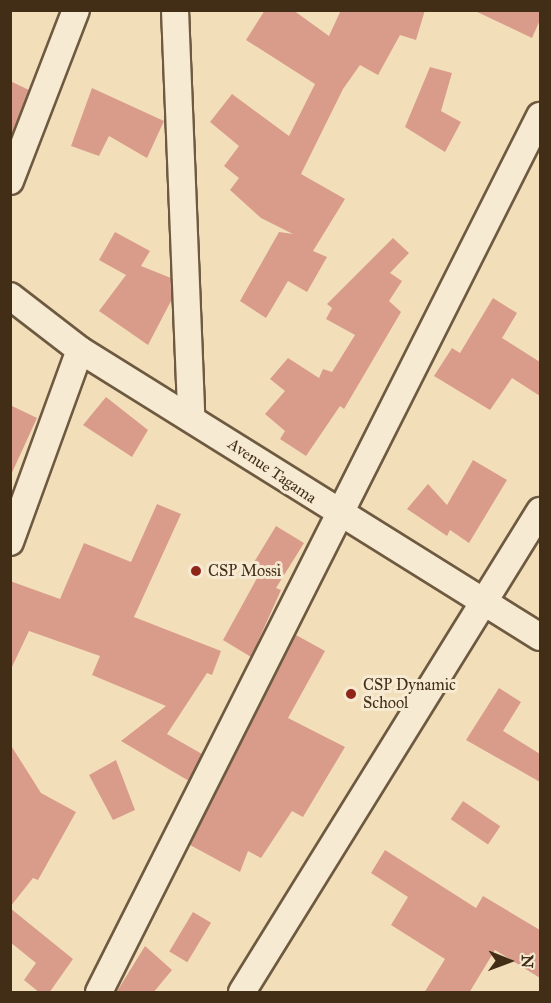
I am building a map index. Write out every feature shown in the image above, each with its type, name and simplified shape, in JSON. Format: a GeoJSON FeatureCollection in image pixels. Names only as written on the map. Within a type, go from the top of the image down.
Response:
{"type":"FeatureCollection","features":[{"type":"Feature","properties":{"kind":"street"},"geometry":{"type":"LineString","coordinates":[[10,181],[76,10]]}},
{"type":"Feature","properties":{"kind":"street"},"geometry":{"type":"LineString","coordinates":[[175,10],[191,417]]}},
{"type":"Feature","properties":{"kind":"street"},"geometry":{"type":"LineString","coordinates":[[99,993],[337,514],[540,116]]}},
{"type":"Feature","properties":{"kind":"street","name":"Avenue Tagama"},"geometry":{"type":"LineString","coordinates":[[10,296],[80,350],[191,417],[337,514],[540,637]]}},
{"type":"Feature","properties":{"kind":"street"},"geometry":{"type":"LineString","coordinates":[[10,542],[80,350]]}},
{"type":"Feature","properties":{"kind":"street"},"geometry":{"type":"LineString","coordinates":[[242,993],[540,511]]}},
{"type":"Feature","properties":{"kind":"building"},"geometry":{"type":"Polygon","coordinates":[[[265,10],[293,10],[329,36],[341,10],[425,10],[416,40],[400,35],[378,75],[360,65],[343,89],[301,174],[345,199],[313,251],[327,257],[307,292],[288,281],[266,318],[240,301],[279,232],[293,234],[261,218],[230,190],[239,178],[224,166],[239,146],[210,122],[232,94],[289,136],[315,84],[246,40],[265,10]]]}},
{"type":"Feature","properties":{"kind":"building"},"geometry":{"type":"Polygon","coordinates":[[[473,10],[540,10],[540,20],[532,38],[473,10]]]}},
{"type":"Feature","properties":{"kind":"building"},"geometry":{"type":"Polygon","coordinates":[[[430,67],[452,73],[441,111],[461,122],[445,152],[405,127],[430,67]]]}},
{"type":"Feature","properties":{"kind":"building"},"geometry":{"type":"Polygon","coordinates":[[[10,81],[29,90],[10,138],[10,81]]]}},
{"type":"Feature","properties":{"kind":"building"},"geometry":{"type":"Polygon","coordinates":[[[92,88],[164,121],[147,158],[109,136],[99,156],[71,146],[92,88]]]}},
{"type":"Feature","properties":{"kind":"building"},"geometry":{"type":"Polygon","coordinates":[[[115,232],[150,251],[141,266],[171,278],[171,301],[148,345],[99,311],[126,275],[99,260],[115,232]]]}},
{"type":"Feature","properties":{"kind":"building"},"geometry":{"type":"Polygon","coordinates":[[[393,238],[409,253],[390,273],[402,281],[389,301],[401,312],[344,409],[340,406],[306,456],[280,439],[285,431],[265,414],[285,391],[270,379],[288,358],[319,378],[323,369],[332,372],[355,335],[326,319],[332,308],[327,304],[393,238]]]}},
{"type":"Feature","properties":{"kind":"building"},"geometry":{"type":"Polygon","coordinates":[[[493,298],[517,313],[502,338],[540,362],[540,396],[512,378],[490,410],[434,376],[452,348],[460,353],[493,298]]]}},
{"type":"Feature","properties":{"kind":"building"},"geometry":{"type":"Polygon","coordinates":[[[106,397],[148,430],[132,457],[83,425],[106,397]]]}},
{"type":"Feature","properties":{"kind":"building"},"geometry":{"type":"Polygon","coordinates":[[[10,405],[37,418],[10,477],[10,405]]]}},
{"type":"Feature","properties":{"kind":"building"},"geometry":{"type":"Polygon","coordinates":[[[473,460],[507,480],[469,543],[450,530],[447,536],[407,509],[428,484],[447,505],[473,460]]]}},
{"type":"Feature","properties":{"kind":"building"},"geometry":{"type":"Polygon","coordinates":[[[157,504],[181,514],[134,617],[221,651],[212,675],[207,673],[167,734],[202,754],[189,781],[121,741],[166,706],[92,675],[100,656],[29,631],[10,671],[10,581],[60,599],[84,543],[131,562],[157,504]]]}},
{"type":"Feature","properties":{"kind":"building"},"geometry":{"type":"Polygon","coordinates":[[[276,526],[304,543],[276,588],[281,590],[251,657],[223,640],[262,569],[253,564],[276,526]]]}},
{"type":"Feature","properties":{"kind":"building"},"geometry":{"type":"Polygon","coordinates":[[[296,635],[325,651],[288,718],[345,747],[303,817],[292,811],[261,858],[248,851],[240,872],[190,845],[296,635]]]}},
{"type":"Feature","properties":{"kind":"building"},"geometry":{"type":"Polygon","coordinates":[[[499,688],[521,702],[503,731],[540,754],[540,782],[466,740],[499,688]]]}},
{"type":"Feature","properties":{"kind":"building"},"geometry":{"type":"Polygon","coordinates":[[[10,744],[41,793],[76,812],[38,880],[33,878],[10,907],[10,744]]]}},
{"type":"Feature","properties":{"kind":"building"},"geometry":{"type":"Polygon","coordinates":[[[116,760],[135,810],[113,820],[89,775],[116,760]]]}},
{"type":"Feature","properties":{"kind":"building"},"geometry":{"type":"Polygon","coordinates":[[[463,801],[500,826],[488,844],[451,819],[463,801]]]}},
{"type":"Feature","properties":{"kind":"building"},"geometry":{"type":"Polygon","coordinates":[[[385,850],[476,908],[483,896],[540,930],[540,978],[495,950],[469,993],[424,993],[445,959],[391,925],[408,897],[371,873],[385,850]]]}},
{"type":"Feature","properties":{"kind":"building"},"geometry":{"type":"Polygon","coordinates":[[[10,908],[73,959],[49,993],[40,993],[24,980],[36,963],[10,942],[10,908]]]}},
{"type":"Feature","properties":{"kind":"building"},"geometry":{"type":"Polygon","coordinates":[[[193,912],[211,923],[187,962],[169,951],[193,912]]]}},
{"type":"Feature","properties":{"kind":"building"},"geometry":{"type":"Polygon","coordinates":[[[145,946],[172,970],[153,993],[116,993],[145,946]]]}},
{"type":"Feature","properties":{"kind":"place","name":"CSP Mossi"},"geometry":{"type":"Point","coordinates":[196,571]}},
{"type":"Feature","properties":{"kind":"place","name":"CSP Dynamic School"},"geometry":{"type":"Point","coordinates":[351,694]}}]}
